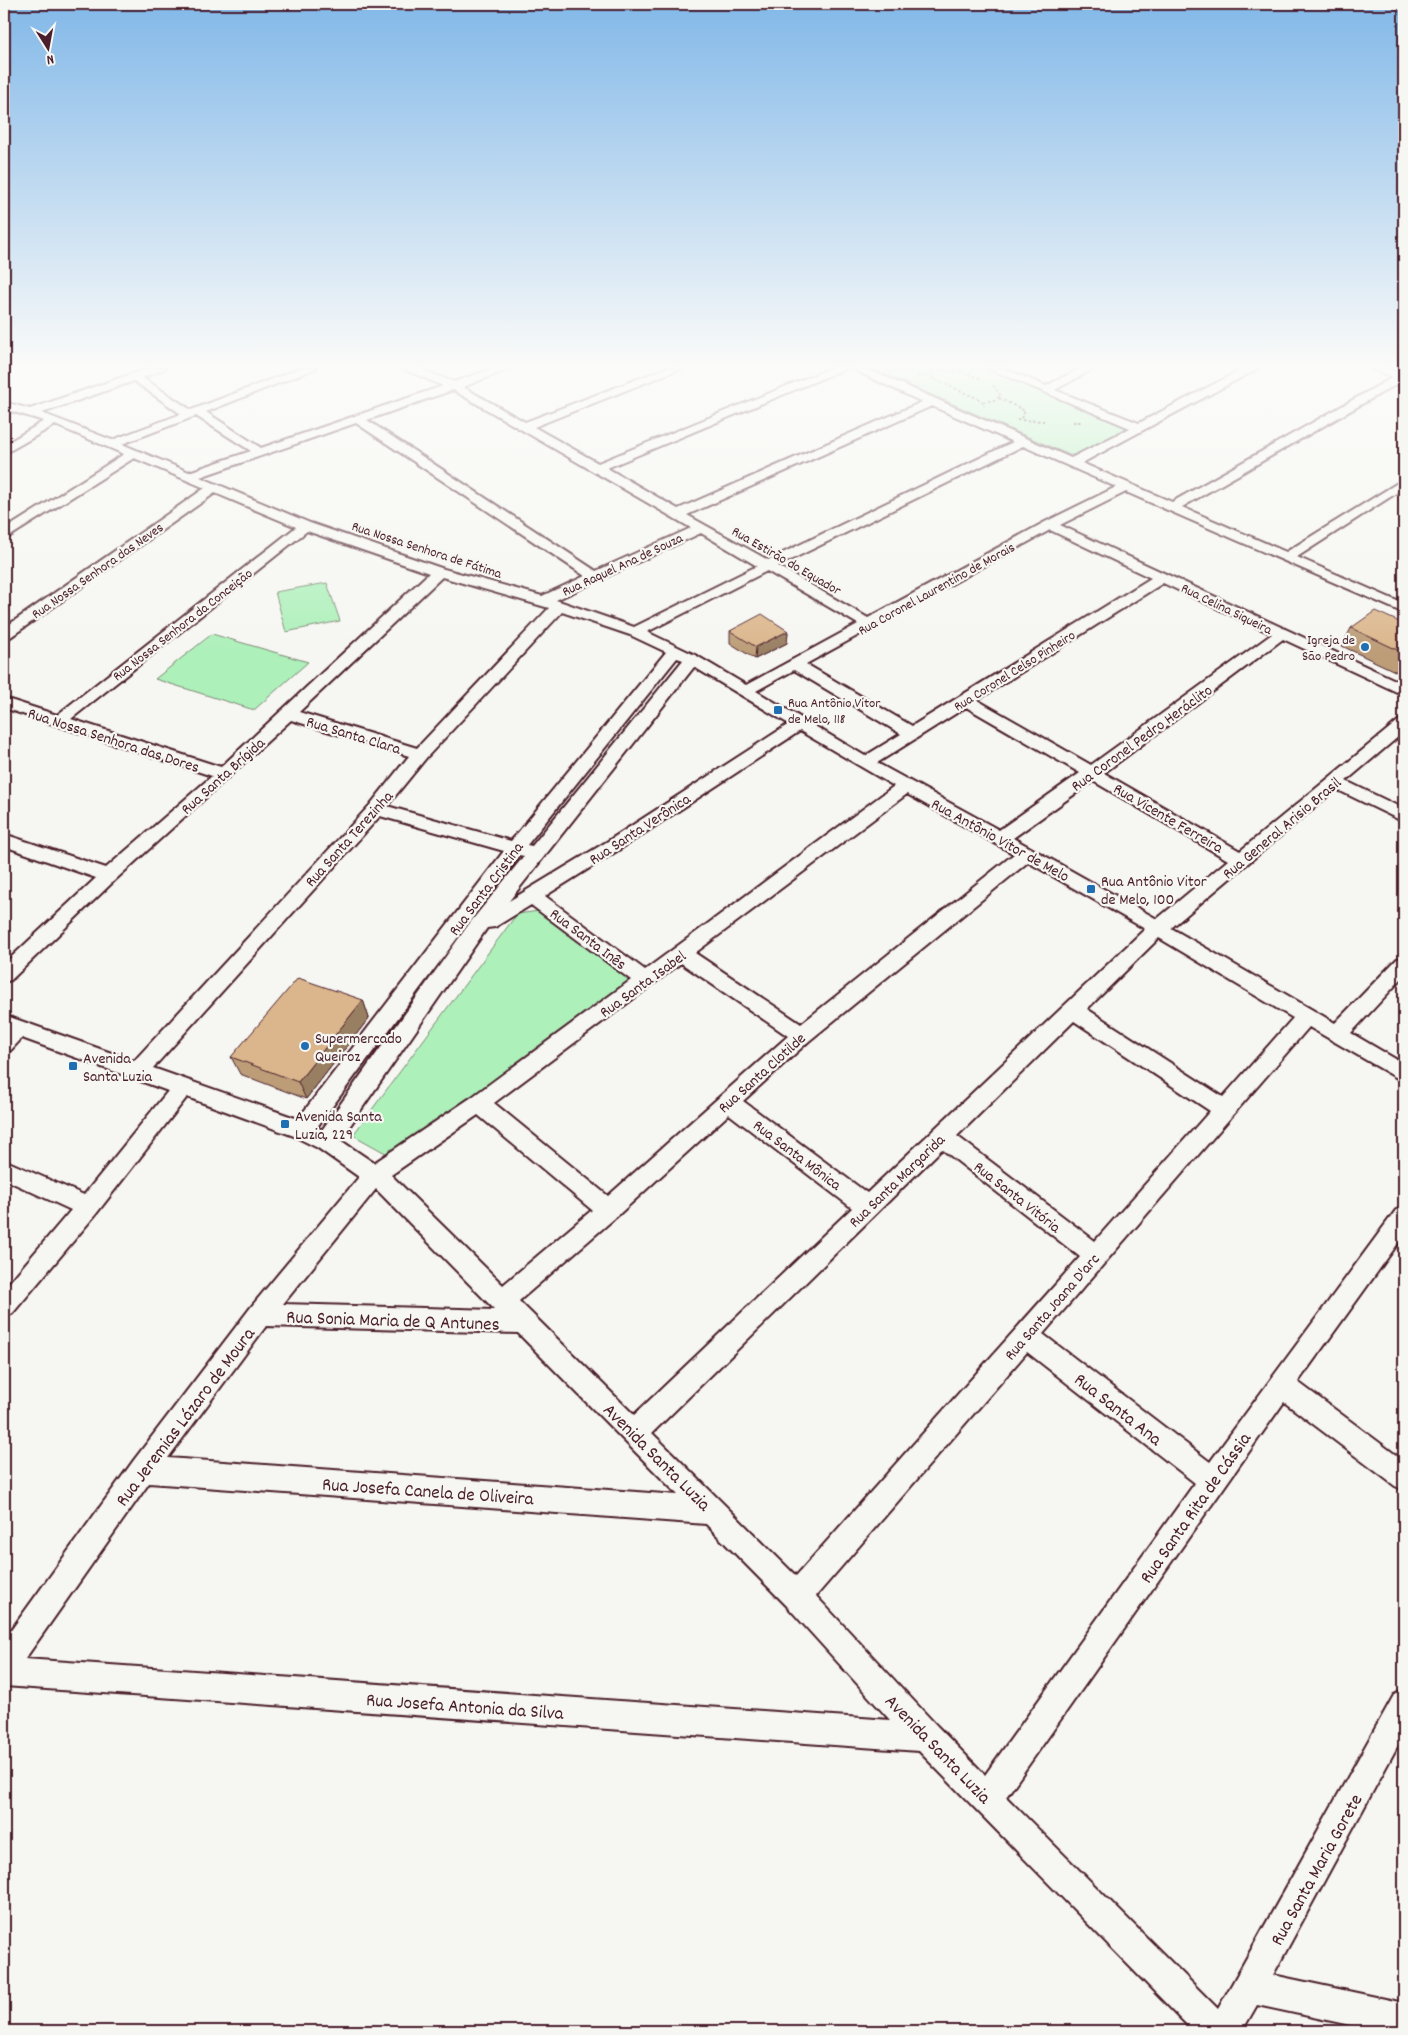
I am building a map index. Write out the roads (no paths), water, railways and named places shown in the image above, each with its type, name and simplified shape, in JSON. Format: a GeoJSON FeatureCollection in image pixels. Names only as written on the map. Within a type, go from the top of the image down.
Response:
{"type":"FeatureCollection","features":[{"type":"Feature","properties":{"kind":"street"},"geometry":{"type":"LineString","coordinates":[[4,536],[119,463]]}},
{"type":"Feature","properties":{"kind":"street","name":"Rua Nossa Senhora de Fátima"},"geometry":{"type":"LineString","coordinates":[[156,463],[306,526],[439,572],[551,604],[635,632],[683,655]]}},
{"type":"Feature","properties":{"kind":"street"},"geometry":{"type":"LineString","coordinates":[[190,476],[228,463]]}},
{"type":"Feature","properties":{"kind":"street"},"geometry":{"type":"LineString","coordinates":[[424,463],[596,576]]}},
{"type":"Feature","properties":{"kind":"street","name":"Rua Estirão do Equador"},"geometry":{"type":"LineString","coordinates":[[588,463],[870,625]]}},
{"type":"Feature","properties":{"kind":"street"},"geometry":{"type":"LineString","coordinates":[[597,468],[609,463]]}},
{"type":"Feature","properties":{"kind":"street"},"geometry":{"type":"LineString","coordinates":[[678,514],[794,463]]}},
{"type":"Feature","properties":{"kind":"street"},"geometry":{"type":"LineString","coordinates":[[635,632],[980,463]]}},
{"type":"Feature","properties":{"kind":"street"},"geometry":{"type":"LineString","coordinates":[[1173,507],[1251,463]]}},
{"type":"Feature","properties":{"kind":"street"},"geometry":{"type":"LineString","coordinates":[[1072,464],[1404,609]]}},
{"type":"Feature","properties":{"kind":"street"},"geometry":{"type":"LineString","coordinates":[[1288,557],[1404,483]]}},
{"type":"Feature","properties":{"kind":"street","name":"Rua Nossa Senhora das Neves"},"geometry":{"type":"LineString","coordinates":[[4,635],[214,487]]}},
{"type":"Feature","properties":{"kind":"street","name":"Rua Coronel Laurentino de Morais"},"geometry":{"type":"LineString","coordinates":[[747,690],[870,625],[1050,525],[1126,487]]}},
{"type":"Feature","properties":{"kind":"street","name":"Rua Celina Siqueira"},"geometry":{"type":"LineString","coordinates":[[1050,525],[1404,690]]}},
{"type":"Feature","properties":{"kind":"street","name":"Rua Nossa Senhora da Conceição"},"geometry":{"type":"LineString","coordinates":[[58,722],[306,526]]}},
{"type":"Feature","properties":{"kind":"street","name":"Rua Raquel Ana de Souza"},"geometry":{"type":"LineString","coordinates":[[551,604],[596,576],[701,528]]}},
{"type":"Feature","properties":{"kind":"street","name":"Rua Santa Brígida"},"geometry":{"type":"LineString","coordinates":[[4,975],[109,876],[224,774],[439,572]]}},
{"type":"Feature","properties":{"kind":"street","name":"Rua Coronel Celso Pinheiro"},"geometry":{"type":"LineString","coordinates":[[865,763],[1162,577]]}},
{"type":"Feature","properties":{"kind":"street","name":"Rua Santa Terezinha"},"geometry":{"type":"LineString","coordinates":[[138,1070],[376,809],[420,754],[551,604]]}},
{"type":"Feature","properties":{"kind":"street","name":"Rua Coronel Pedro Heráclito"},"geometry":{"type":"LineString","coordinates":[[1000,838],[1281,634]]}},
{"type":"Feature","properties":{"kind":"street","name":"Rua Antônio Vitor de Melo"},"geometry":{"type":"LineString","coordinates":[[683,655],[747,690],[865,763],[1027,852],[1404,1074]]}},
{"type":"Feature","properties":{"kind":"street","name":"Rua Santa Cristina"},"geometry":{"type":"LineString","coordinates":[[302,1130],[515,848],[683,655]]}},
{"type":"Feature","properties":{"kind":"street","name":"Rua Santa Cristina"},"geometry":{"type":"LineString","coordinates":[[326,1142],[476,929],[536,854],[683,655]]}},
{"type":"Feature","properties":{"kind":"street"},"geometry":{"type":"LineString","coordinates":[[796,665],[913,734]]}},
{"type":"Feature","properties":{"kind":"street","name":"Rua Vicente Ferreira"},"geometry":{"type":"LineString","coordinates":[[966,700],[1242,860]]}},
{"type":"Feature","properties":{"kind":"street","name":"Rua Nossa Senhora das Dores"},"geometry":{"type":"LineString","coordinates":[[4,703],[224,774]]}},
{"type":"Feature","properties":{"kind":"street","name":"Rua Santa Clara"},"geometry":{"type":"LineString","coordinates":[[288,714],[420,754]]}},
{"type":"Feature","properties":{"kind":"street","name":"Rua Santa Verônica"},"geometry":{"type":"LineString","coordinates":[[476,929],[532,896],[800,724]]}},
{"type":"Feature","properties":{"kind":"street","name":"Rua General Arisio Brasil"},"geometry":{"type":"LineString","coordinates":[[1157,929],[1404,724]]}},
{"type":"Feature","properties":{"kind":"street"},"geometry":{"type":"LineString","coordinates":[[1336,782],[1404,816]]}},
{"type":"Feature","properties":{"kind":"street","name":"Rua Santa Isabel"},"geometry":{"type":"LineString","coordinates":[[374,1175],[479,1103],[906,786]]}},
{"type":"Feature","properties":{"kind":"street"},"geometry":{"type":"LineString","coordinates":[[376,809],[536,854]]}},
{"type":"Feature","properties":{"kind":"street"},"geometry":{"type":"LineString","coordinates":[[4,840],[109,876]]}},
{"type":"Feature","properties":{"kind":"street","name":"Rua Santa Clotilde"},"geometry":{"type":"LineString","coordinates":[[503,1300],[608,1210],[802,1035],[1027,852]]}},
{"type":"Feature","properties":{"kind":"street","name":"Rua Santa Inês"},"geometry":{"type":"LineString","coordinates":[[532,896],[646,980]]}},
{"type":"Feature","properties":{"kind":"street","name":"Rua Santa Margarida"},"geometry":{"type":"LineString","coordinates":[[634,1432],[1157,929]]}},
{"type":"Feature","properties":{"kind":"street"},"geometry":{"type":"LineString","coordinates":[[682,954],[802,1035]]}},
{"type":"Feature","properties":{"kind":"street"},"geometry":{"type":"LineString","coordinates":[[1337,1034],[1404,964]]}},
{"type":"Feature","properties":{"kind":"street"},"geometry":{"type":"LineString","coordinates":[[1073,1010],[1224,1109]]}},
{"type":"Feature","properties":{"kind":"street","name":"Rua Santa Joana D'arc"},"geometry":{"type":"LineString","coordinates":[[797,1596],[1306,1017]]}},
{"type":"Feature","properties":{"kind":"street"},"geometry":{"type":"LineString","coordinates":[[4,1044],[11,1026]]}},
{"type":"Feature","properties":{"kind":"street","name":"Avenida Santa Luzia"},"geometry":{"type":"LineString","coordinates":[[11,1026],[302,1130],[326,1142],[387,1185],[797,1596],[926,1737],[1216,2031]]}},
{"type":"Feature","properties":{"kind":"street"},"geometry":{"type":"LineString","coordinates":[[4,1306],[88,1207],[183,1087]]}},
{"type":"Feature","properties":{"kind":"street","name":"Rua Santa Mônica"},"geometry":{"type":"LineString","coordinates":[[729,1102],[868,1207]]}},
{"type":"Feature","properties":{"kind":"street"},"geometry":{"type":"LineString","coordinates":[[479,1103],[608,1210]]}},
{"type":"Feature","properties":{"kind":"street","name":"Rua Santa Vitória"},"geometry":{"type":"LineString","coordinates":[[941,1136],[1095,1255]]}},
{"type":"Feature","properties":{"kind":"street"},"geometry":{"type":"LineString","coordinates":[[4,1169],[88,1207]]}},
{"type":"Feature","properties":{"kind":"street","name":"Rua Jeremias Lázaro de Moura"},"geometry":{"type":"LineString","coordinates":[[4,1664],[143,1469],[260,1315],[374,1175]]}},
{"type":"Feature","properties":{"kind":"street","name":"Rua Santa Rita de Cássia"},"geometry":{"type":"LineString","coordinates":[[987,1798],[1281,1385],[1404,1217]]}},
{"type":"Feature","properties":{"kind":"street","name":"Rua Sonia Maria de Q Antunes"},"geometry":{"type":"LineString","coordinates":[[260,1315],[525,1322]]}},
{"type":"Feature","properties":{"kind":"street","name":"Rua Santa Ana"},"geometry":{"type":"LineString","coordinates":[[1025,1335],[1213,1481]]}},
{"type":"Feature","properties":{"kind":"street"},"geometry":{"type":"LineString","coordinates":[[1281,1385],[1404,1477]]}},
{"type":"Feature","properties":{"kind":"street","name":"Rua Josefa Canela de Oliveira"},"geometry":{"type":"LineString","coordinates":[[143,1469],[712,1511]]}},
{"type":"Feature","properties":{"kind":"street","name":"Rua Josefa Antonia da Silva"},"geometry":{"type":"LineString","coordinates":[[4,1672],[926,1737]]}},
{"type":"Feature","properties":{"kind":"street","name":"Rua Santa Maria Gorete"},"geometry":{"type":"LineString","coordinates":[[1224,2031],[1404,1705]]}},
{"type":"Feature","properties":{"kind":"street"},"geometry":{"type":"LineString","coordinates":[[1249,1987],[1404,2020]]}},
{"type":"Feature","properties":{"kind":"place","name":"Igreja de São Pedro"},"geometry":{"type":"Point","coordinates":[1365,647]}},
{"type":"Feature","properties":{"kind":"place","name":"Rua Antônio Vitor de Melo, 118"},"geometry":{"type":"Point","coordinates":[778,710]}},
{"type":"Feature","properties":{"kind":"place","name":"Rua Antônio Vitor de Melo, 100"},"geometry":{"type":"Point","coordinates":[1091,889]}},
{"type":"Feature","properties":{"kind":"place","name":"Supermercado Queiroz"},"geometry":{"type":"Point","coordinates":[305,1046]}},
{"type":"Feature","properties":{"kind":"place","name":"Avenida Santa Luzia"},"geometry":{"type":"Point","coordinates":[73,1066]}},
{"type":"Feature","properties":{"kind":"place","name":"Avenida Santa Luzia, 229"},"geometry":{"type":"Point","coordinates":[285,1124]}}]}
